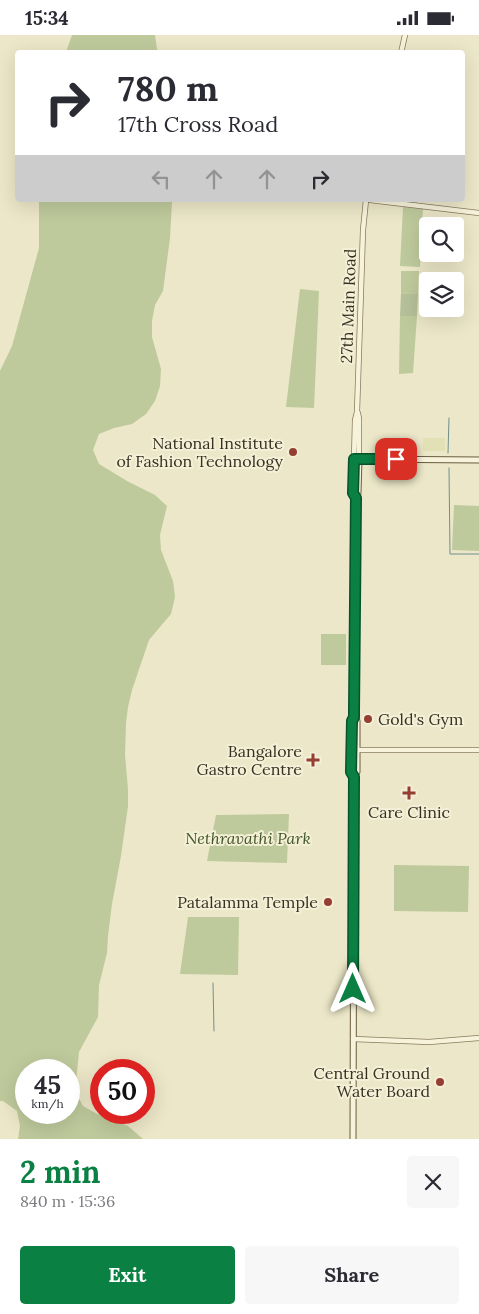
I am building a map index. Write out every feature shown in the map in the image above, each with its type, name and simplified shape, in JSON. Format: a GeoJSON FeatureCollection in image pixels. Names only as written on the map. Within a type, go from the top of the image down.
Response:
{"type":"FeatureCollection","features":[{"type":"Feature","properties":{"kind":"main road"},"geometry":{"type":"LineString","coordinates":[[356,459],[479,460]]}},
{"type":"Feature","properties":{"kind":"main road","name":"27th Main Road"},"geometry":{"type":"LineString","coordinates":[[353,1139],[354,777],[357,772],[354,750],[358,721],[354,717],[356,498],[358,493],[356,459]]}},
{"type":"Feature","properties":{"kind":"street"},"geometry":{"type":"LineString","coordinates":[[402,50],[405,35]]}},
{"type":"Feature","properties":{"kind":"street","name":"27th Main Road"},"geometry":{"type":"LineString","coordinates":[[356,459],[355,419],[357,412],[361,266],[363,230],[368,202]]}},
{"type":"Feature","properties":{"kind":"street"},"geometry":{"type":"LineString","coordinates":[[385,202],[479,213]]}},
{"type":"Feature","properties":{"kind":"street"},"geometry":{"type":"LineString","coordinates":[[354,750],[479,751]]}},
{"type":"Feature","properties":{"kind":"street"},"geometry":{"type":"LineString","coordinates":[[353,1039],[429,1042],[479,1038]]}},
{"type":"Feature","properties":{"kind":"green space"},"geometry":{"type":"Polygon","coordinates":[[[72,35],[155,35],[158,50],[67,50],[72,35]]]}},
{"type":"Feature","properties":{"kind":"green space"},"geometry":{"type":"Polygon","coordinates":[[[39,202],[172,202],[170,238],[163,291],[155,305],[152,321],[152,337],[161,369],[160,386],[155,401],[146,414],[132,424],[99,434],[93,450],[99,464],[155,495],[167,506],[160,535],[161,550],[173,581],[175,597],[171,614],[149,640],[128,707],[125,755],[128,806],[112,904],[107,953],[99,985],[98,1017],[79,1052],[78,1059],[15,1059],[15,1110],[0,1101],[0,371],[12,346],[39,248],[39,202]]]}},
{"type":"Feature","properties":{"kind":"green space"},"geometry":{"type":"Polygon","coordinates":[[[403,207],[423,209],[423,217],[419,217],[420,267],[400,266],[403,207]]]}},
{"type":"Feature","properties":{"kind":"green space"},"geometry":{"type":"Polygon","coordinates":[[[401,271],[419,271],[418,293],[401,294],[401,271]]]}},
{"type":"Feature","properties":{"kind":"green space"},"geometry":{"type":"Polygon","coordinates":[[[300,289],[319,291],[314,408],[286,407],[300,289]]]}},
{"type":"Feature","properties":{"kind":"green space"},"geometry":{"type":"Polygon","coordinates":[[[418,293],[417,316],[400,316],[401,294],[418,293]]]}},
{"type":"Feature","properties":{"kind":"green space"},"geometry":{"type":"Polygon","coordinates":[[[400,316],[417,316],[413,373],[399,374],[400,316]]]}},
{"type":"Feature","properties":{"kind":"green space"},"geometry":{"type":"Polygon","coordinates":[[[423,438],[445,438],[445,451],[423,451],[423,438]]]}},
{"type":"Feature","properties":{"kind":"green space"},"geometry":{"type":"Polygon","coordinates":[[[454,505],[479,506],[479,551],[452,550],[454,505]]]}},
{"type":"Feature","properties":{"kind":"green space"},"geometry":{"type":"Polygon","coordinates":[[[321,634],[346,634],[346,665],[321,665],[321,634]]]}},
{"type":"Feature","properties":{"kind":"green space","name":"Nethravathi Park"},"geometry":{"type":"Polygon","coordinates":[[[289,814],[287,863],[207,861],[216,815],[289,814]]]}},
{"type":"Feature","properties":{"kind":"green space"},"geometry":{"type":"Polygon","coordinates":[[[394,865],[469,866],[468,912],[394,911],[394,865]]]}},
{"type":"Feature","properties":{"kind":"green space"},"geometry":{"type":"Polygon","coordinates":[[[188,917],[239,917],[238,975],[180,974],[188,917]]]}},
{"type":"Feature","properties":{"kind":"green space"},"geometry":{"type":"Polygon","coordinates":[[[80,1100],[83,1106],[90,1110],[90,1124],[123,1124],[143,1139],[18,1139],[20,1124],[80,1124],[80,1100]]]}},
{"type":"Feature","properties":{"kind":"waterway"},"geometry":{"type":"LineString","coordinates":[[448,453],[449,418]]}},
{"type":"Feature","properties":{"kind":"waterway"},"geometry":{"type":"LineString","coordinates":[[449,468],[450,554],[479,554]]}},
{"type":"Feature","properties":{"kind":"waterway"},"geometry":{"type":"LineString","coordinates":[[213,983],[214,1031]]}},
{"type":"Feature","properties":{"kind":"place","name":"National Institute of Fashion Technology"},"geometry":{"type":"Point","coordinates":[293,452]}},
{"type":"Feature","properties":{"kind":"place","name":"Gold's Gym"},"geometry":{"type":"Point","coordinates":[368,719]}},
{"type":"Feature","properties":{"kind":"place","name":"Bangalore Gastro Centre"},"geometry":{"type":"Point","coordinates":[313,760]}},
{"type":"Feature","properties":{"kind":"place","name":"Care Clinic"},"geometry":{"type":"Point","coordinates":[409,793]}},
{"type":"Feature","properties":{"kind":"place","name":"Patalamma Temple"},"geometry":{"type":"Point","coordinates":[328,902]}},
{"type":"Feature","properties":{"kind":"place","name":"Central Ground Water Board"},"geometry":{"type":"Point","coordinates":[440,1082]}},
{"type":"Feature","properties":{"kind":"route"},"geometry":{"type":"LineString","coordinates":[[353,989],[354,777],[351,772],[351,750],[352,721],[354,717],[356,498],[353,493],[354,459],[396,459]]}}]}
